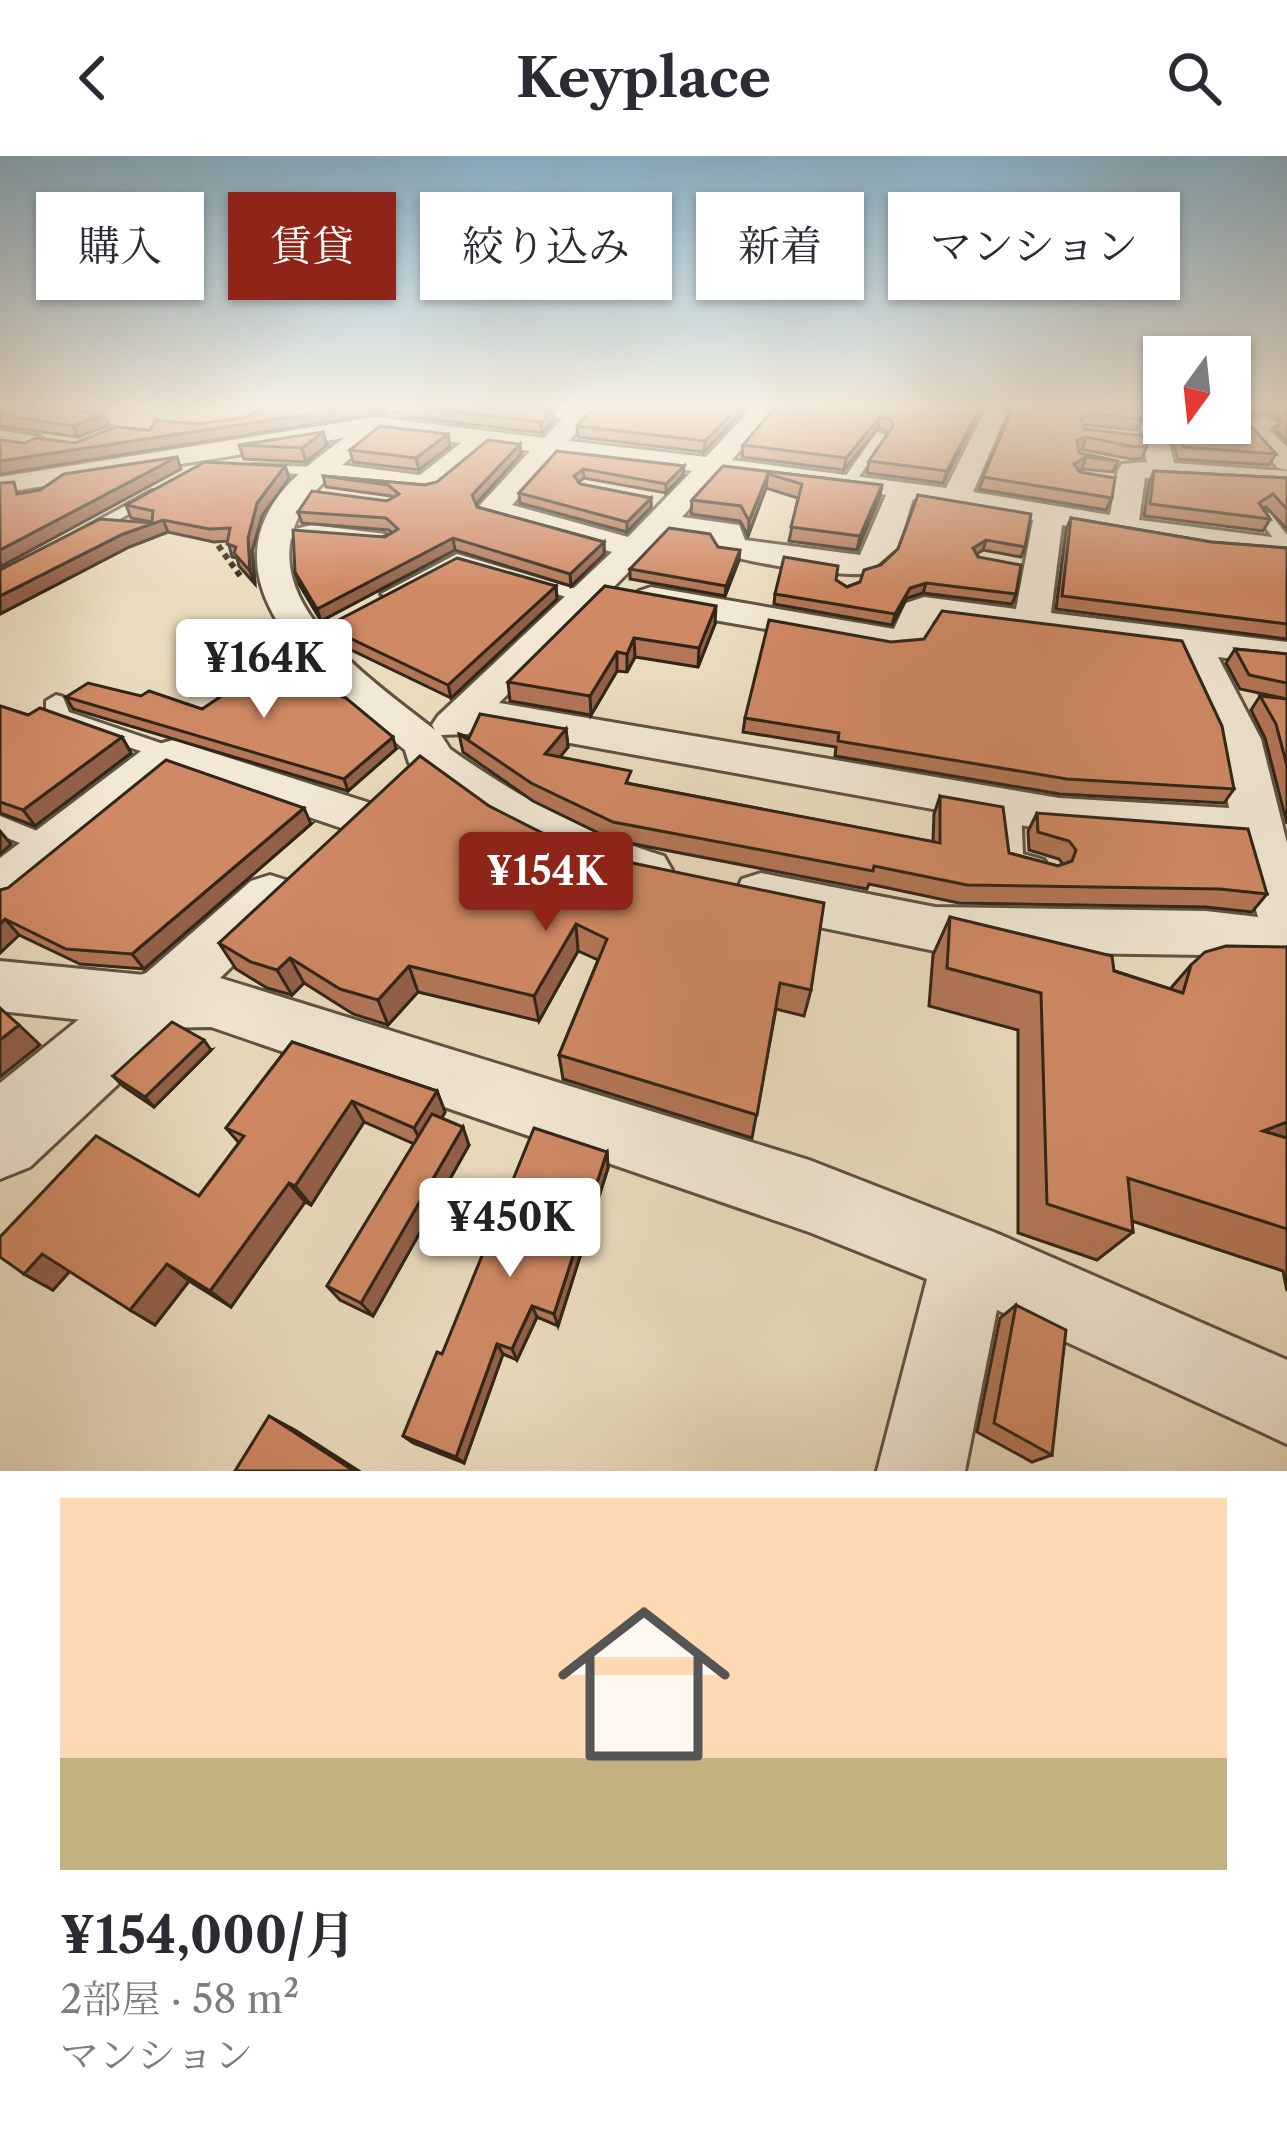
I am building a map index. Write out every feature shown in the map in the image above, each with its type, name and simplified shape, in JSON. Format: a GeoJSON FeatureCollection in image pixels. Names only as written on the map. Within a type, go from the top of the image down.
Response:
{"type":"FeatureCollection","features":[{"type":"Feature","properties":{"kind":"street"},"geometry":{"type":"LineString","coordinates":[[0,485],[165,466]]}},
{"type":"Feature","properties":{"kind":"street"},"geometry":{"type":"LineString","coordinates":[[334,466],[285,509],[274,536],[271,562],[294,627],[315,634],[427,750],[514,818],[602,861],[702,882],[935,929],[1206,933],[1268,940],[1284,905],[1257,827],[1228,698],[1191,642]]}},
{"type":"Feature","properties":{"kind":"street"},"geometry":{"type":"LineString","coordinates":[[315,486],[426,484],[448,466]]}},
{"type":"Feature","properties":{"kind":"street"},"geometry":{"type":"LineString","coordinates":[[534,466],[492,509],[633,548]]}},
{"type":"Feature","properties":{"kind":"street"},"geometry":{"type":"LineString","coordinates":[[699,466],[903,489],[1205,542],[1286,549]]}},
{"type":"Feature","properties":{"kind":"street"},"geometry":{"type":"LineString","coordinates":[[956,497],[970,466]]}},
{"type":"Feature","properties":{"kind":"street"},"geometry":{"type":"LineString","coordinates":[[1123,527],[1133,466]]}},
{"type":"Feature","properties":{"kind":"street"},"geometry":{"type":"LineString","coordinates":[[1132,474],[1263,466]]}},
{"type":"Feature","properties":{"kind":"street"},"geometry":{"type":"LineString","coordinates":[[0,1137],[155,1002],[427,750],[633,548],[664,509],[711,468]]}},
{"type":"Feature","properties":{"kind":"street"},"geometry":{"type":"LineString","coordinates":[[664,509],[728,532],[729,545],[739,549],[850,576],[872,565],[903,489]]}},
{"type":"Feature","properties":{"kind":"street"},"geometry":{"type":"LineString","coordinates":[[1032,620],[1030,568],[1049,513]]}},
{"type":"Feature","properties":{"kind":"street"},"geometry":{"type":"LineString","coordinates":[[588,592],[898,641],[911,635],[924,608],[1287,654]]}},
{"type":"Feature","properties":{"kind":"street"},"geometry":{"type":"LineString","coordinates":[[468,710],[1059,815],[1257,827]]}},
{"type":"Feature","properties":{"kind":"street"},"geometry":{"type":"LineString","coordinates":[[0,886],[172,754],[329,842]]}},
{"type":"Feature","properties":{"kind":"street"},"geometry":{"type":"LineString","coordinates":[[0,986],[155,1002],[211,1001],[808,1196],[970,1259],[1287,1402]]}},
{"type":"Feature","properties":{"kind":"street"},"geometry":{"type":"LineString","coordinates":[[921,1471],[970,1259]]}},
{"type":"Feature","properties":{"kind":"lane"},"geometry":{"type":"LineString","coordinates":[[186,476],[204,466]]}},
{"type":"Feature","properties":{"kind":"lane"},"geometry":{"type":"LineString","coordinates":[[257,466],[315,486]]}},
{"type":"Feature","properties":{"kind":"lane"},"geometry":{"type":"LineString","coordinates":[[849,482],[859,466]]}},
{"type":"Feature","properties":{"kind":"lane"},"geometry":{"type":"LineString","coordinates":[[29,499],[64,481],[65,475]]}},
{"type":"Feature","properties":{"kind":"lane"},"geometry":{"type":"LineString","coordinates":[[62,545],[166,488]]}},
{"type":"Feature","properties":{"kind":"lane"},"geometry":{"type":"LineString","coordinates":[[1265,516],[1286,549]]}},
{"type":"Feature","properties":{"kind":"lane"},"geometry":{"type":"LineString","coordinates":[[104,522],[127,525]]}},
{"type":"Feature","properties":{"kind":"lane"},"geometry":{"type":"LineString","coordinates":[[274,536],[312,530],[388,539]]}},
{"type":"Feature","properties":{"kind":"lane"},"geometry":{"type":"LineString","coordinates":[[365,607],[458,559],[588,592]]}},
{"type":"Feature","properties":{"kind":"lane"},"geometry":{"type":"LineString","coordinates":[[56,701],[57,714],[172,754]]}},
{"type":"Feature","properties":{"kind":"lane"},"geometry":{"type":"LineString","coordinates":[[1009,806],[1013,861],[1049,870]]}},
{"type":"Feature","properties":{"kind":"lane"},"geometry":{"type":"LineString","coordinates":[[0,825],[50,846]]}},
{"type":"Feature","properties":{"kind":"building"},"geometry":{"type":"Polygon","coordinates":[[[159,466],[0,550],[0,483],[14,482],[17,494],[40,490],[64,474],[159,466]]]}},
{"type":"Feature","properties":{"kind":"building"},"geometry":{"type":"Polygon","coordinates":[[[197,466],[285,466],[257,503],[248,538],[250,571],[234,553],[236,547],[227,544],[230,528],[163,520],[123,534],[0,596],[0,570],[100,519],[152,523],[153,511],[126,505],[197,466]]]}},
{"type":"Feature","properties":{"kind":"building"},"geometry":{"type":"Polygon","coordinates":[[[456,466],[499,466],[472,495],[477,507],[604,542],[570,574],[453,538],[317,609],[295,572],[293,530],[385,537],[398,529],[386,518],[298,512],[312,491],[387,501],[399,494],[388,485],[323,476],[425,485],[437,482],[456,466]]]}},
{"type":"Feature","properties":{"kind":"building"},"geometry":{"type":"Polygon","coordinates":[[[543,466],[684,466],[666,484],[583,469],[574,476],[580,484],[651,498],[627,522],[519,493],[543,466]]]}},
{"type":"Feature","properties":{"kind":"building"},"geometry":{"type":"Polygon","coordinates":[[[723,466],[882,485],[860,536],[791,527],[802,484],[768,474],[749,521],[741,506],[692,500],[723,466]]]}},
{"type":"Feature","properties":{"kind":"building"},"geometry":{"type":"Polygon","coordinates":[[[988,466],[1076,466],[1080,472],[1115,478],[1112,498],[983,477],[988,466]]]}},
{"type":"Feature","properties":{"kind":"building"},"geometry":{"type":"Polygon","coordinates":[[[1154,471],[1287,478],[1287,509],[1273,494],[1259,503],[1270,519],[1150,504],[1154,471]]]}},
{"type":"Feature","properties":{"kind":"building"},"geometry":{"type":"Polygon","coordinates":[[[918,495],[1031,514],[1025,547],[986,540],[973,548],[978,557],[1021,565],[1016,594],[926,583],[910,588],[895,614],[775,594],[784,557],[838,566],[836,580],[847,587],[860,582],[864,570],[881,565],[898,549],[918,495]]]}},
{"type":"Feature","properties":{"kind":"building"},"geometry":{"type":"Polygon","coordinates":[[[1071,518],[1211,542],[1287,548],[1287,624],[1062,596],[1071,518]]]}},
{"type":"Feature","properties":{"kind":"building"},"geometry":{"type":"Polygon","coordinates":[[[669,528],[710,534],[718,547],[740,550],[726,586],[630,569],[669,528]]]}},
{"type":"Feature","properties":{"kind":"building"},"geometry":{"type":"Polygon","coordinates":[[[457,558],[556,586],[448,685],[337,632],[331,624],[457,558]]]}},
{"type":"Feature","properties":{"kind":"building"},"geometry":{"type":"Polygon","coordinates":[[[605,586],[716,606],[699,648],[634,638],[627,654],[617,652],[590,696],[508,682],[605,586]]]}},
{"type":"Feature","properties":{"kind":"building"},"geometry":{"type":"Polygon","coordinates":[[[942,611],[1182,641],[1222,726],[1234,789],[1067,779],[838,741],[839,733],[745,718],[769,620],[891,642],[924,639],[942,611]]]}},
{"type":"Feature","properties":{"kind":"building"},"geometry":{"type":"Polygon","coordinates":[[[1235,649],[1287,654],[1287,683],[1249,675],[1235,649]]]}},
{"type":"Feature","properties":{"kind":"building"},"geometry":{"type":"Polygon","coordinates":[[[265,667],[346,698],[393,737],[344,779],[66,697],[88,683],[141,696],[149,691],[202,709],[265,667]]]}},
{"type":"Feature","properties":{"kind":"building"},"geometry":{"type":"Polygon","coordinates":[[[1260,696],[1287,699],[1287,766],[1276,724],[1260,696]]]}},
{"type":"Feature","properties":{"kind":"building"},"geometry":{"type":"Polygon","coordinates":[[[0,706],[28,715],[40,708],[122,737],[23,810],[0,802],[0,706]]]}},
{"type":"Feature","properties":{"kind":"building"},"geometry":{"type":"Polygon","coordinates":[[[480,714],[566,729],[545,754],[631,771],[626,783],[940,843],[940,796],[1003,807],[1009,853],[1058,866],[1072,861],[1076,850],[1069,841],[1038,832],[1037,813],[1248,829],[1267,894],[967,885],[613,822],[531,783],[459,734],[469,738],[480,714]]]}},
{"type":"Feature","properties":{"kind":"building"},"geometry":{"type":"Polygon","coordinates":[[[420,756],[489,806],[580,852],[824,903],[811,990],[780,983],[757,1115],[559,1055],[607,939],[576,924],[534,996],[409,966],[378,1000],[340,989],[290,958],[277,970],[251,962],[219,943],[420,756]]]}},
{"type":"Feature","properties":{"kind":"building"},"geometry":{"type":"Polygon","coordinates":[[[166,760],[304,808],[132,954],[66,949],[5,919],[0,924],[0,890],[166,760]]]}},
{"type":"Feature","properties":{"kind":"building"},"geometry":{"type":"Polygon","coordinates":[[[950,917],[1112,956],[1114,971],[1183,993],[1191,965],[1205,952],[1226,946],[1287,947],[1287,1122],[1263,1131],[1287,1138],[1287,1229],[1128,1178],[1133,1232],[1047,1204],[1041,993],[947,968],[950,917]]]}},
{"type":"Feature","properties":{"kind":"building"},"geometry":{"type":"Polygon","coordinates":[[[0,1008],[19,1025],[0,1040],[0,1008]]]}},
{"type":"Feature","properties":{"kind":"building"},"geometry":{"type":"Polygon","coordinates":[[[172,1022],[204,1040],[145,1097],[113,1076],[172,1022]]]}},
{"type":"Feature","properties":{"kind":"building"},"geometry":{"type":"Polygon","coordinates":[[[292,1042],[437,1091],[414,1128],[352,1101],[295,1186],[289,1183],[210,1291],[167,1264],[130,1310],[42,1254],[24,1274],[0,1257],[0,1237],[96,1136],[199,1196],[244,1136],[226,1128],[292,1042]]]}},
{"type":"Feature","properties":{"kind":"building"},"geometry":{"type":"Polygon","coordinates":[[[432,1114],[463,1127],[361,1303],[327,1286],[432,1114]]]}},
{"type":"Feature","properties":{"kind":"building"},"geometry":{"type":"Polygon","coordinates":[[[534,1128],[607,1152],[554,1314],[532,1306],[512,1349],[497,1344],[456,1457],[403,1436],[437,1352],[442,1354],[534,1128]]]}},
{"type":"Feature","properties":{"kind":"building"},"geometry":{"type":"Polygon","coordinates":[[[1016,1305],[1066,1330],[1052,1455],[994,1423],[1016,1305]]]}},
{"type":"Feature","properties":{"kind":"building"},"geometry":{"type":"Polygon","coordinates":[[[269,1416],[354,1471],[235,1471],[269,1416]]]}}]}
